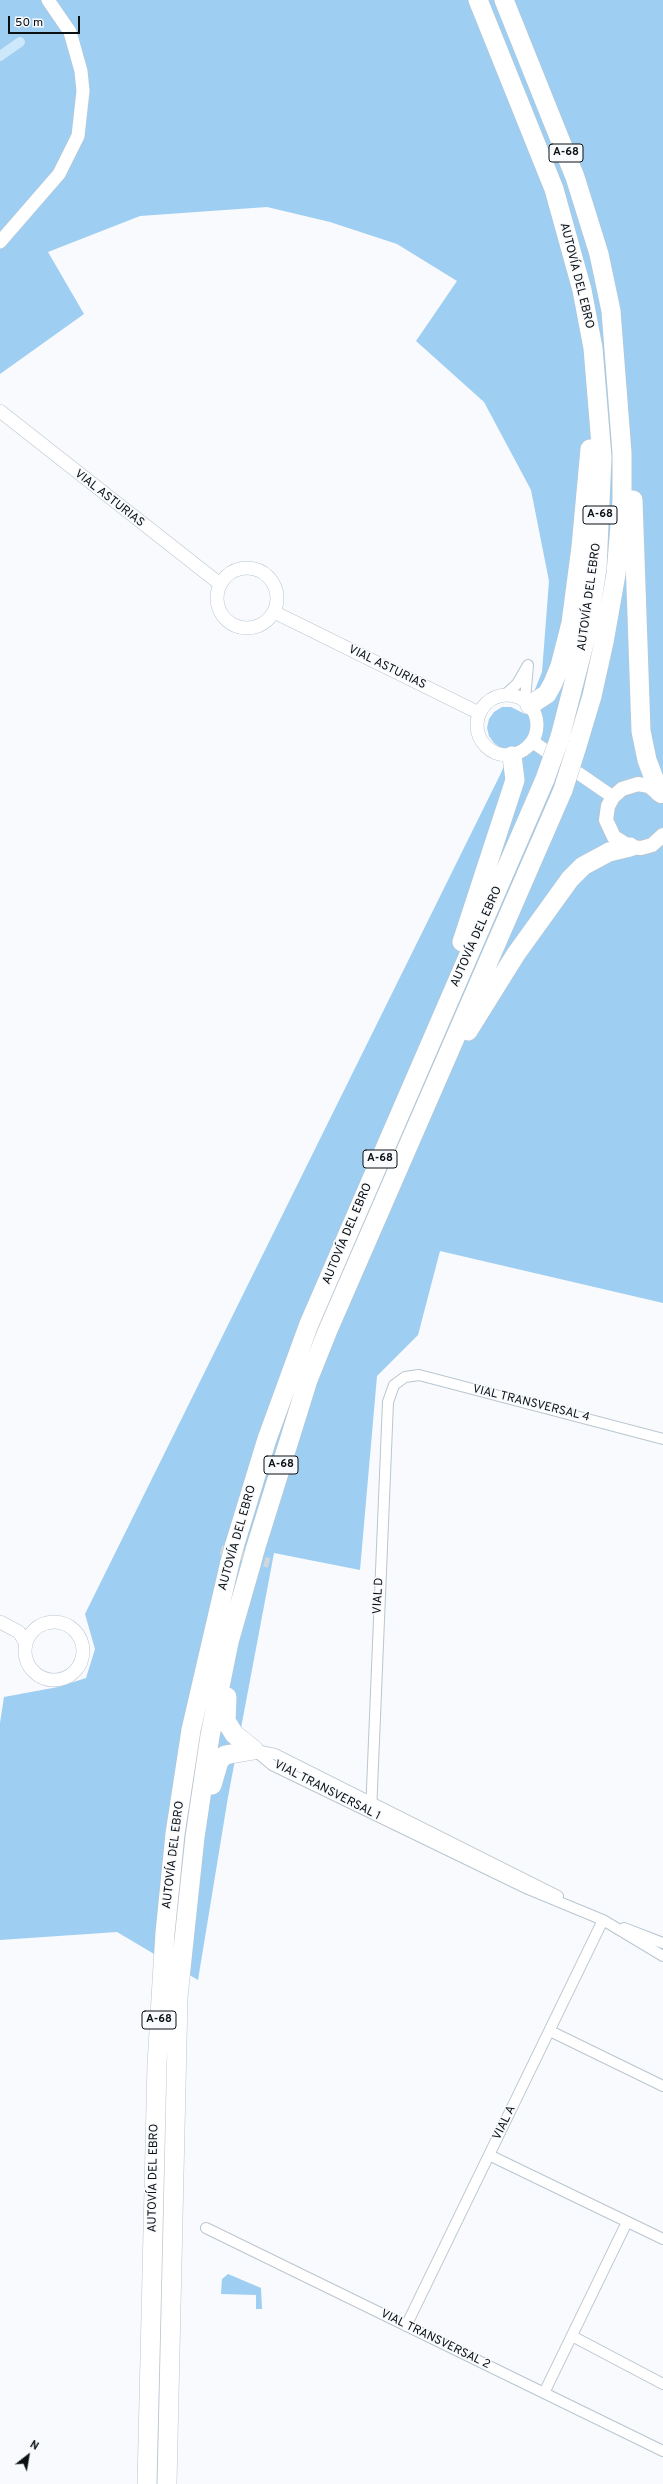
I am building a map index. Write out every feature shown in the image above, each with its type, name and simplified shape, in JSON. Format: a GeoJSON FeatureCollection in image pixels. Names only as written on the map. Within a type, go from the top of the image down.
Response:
{"type":"FeatureCollection","features":[{"type":"Feature","properties":{"kind":"highway","name":"AUTOVÍA DEL EBRO"},"geometry":{"type":"LineString","coordinates":[[147,2484],[157,2064],[165,1933],[175,1834],[191,1730],[210,1638],[232,1554],[267,1439],[310,1324],[400,1112],[545,779],[560,737],[587,632],[597,568],[601,502],[599,405],[593,348],[582,290],[554,189],[478,0]]}},
{"type":"Feature","properties":{"kind":"highway","name":"AUTOVÍA DEL EBRO"},"geometry":{"type":"LineString","coordinates":[[167,2484],[178,1997],[195,1837],[210,1736],[229,1642],[253,1558],[314,1366],[422,1112],[563,790],[592,696],[604,642],[616,574],[622,500],[622,453],[611,311],[598,254],[575,177],[504,0]]}},
{"type":"Feature","properties":{"kind":"highway"},"geometry":{"type":"LineString","coordinates":[[527,703],[547,694],[560,666],[571,623],[581,547],[591,440],[591,403],[582,290]]}},
{"type":"Feature","properties":{"kind":"highway"},"geometry":{"type":"LineString","coordinates":[[611,311],[624,358],[633,468],[634,564],[641,732],[646,760],[661,795]]}},
{"type":"Feature","properties":{"kind":"highway"},"geometry":{"type":"LineString","coordinates":[[400,1112],[428,1028],[472,916],[515,780],[512,756]]}},
{"type":"Feature","properties":{"kind":"highway"},"geometry":{"type":"LineString","coordinates":[[422,1112],[440,1089],[462,1042],[496,986],[570,878],[583,866],[609,852],[630,847]]}},
{"type":"Feature","properties":{"kind":"highway"},"geometry":{"type":"LineString","coordinates":[[253,1558],[249,1599],[225,1705],[226,1721],[234,1734],[254,1750]]}},
{"type":"Feature","properties":{"kind":"highway"},"geometry":{"type":"LineString","coordinates":[[181,1967],[193,1938],[200,1861],[215,1771],[219,1761],[225,1755],[254,1750]]}},
{"type":"Feature","properties":{"kind":"highway"},"geometry":{"type":"LineString","coordinates":[[137,2484],[150,2019],[153,1973],[165,1933]]}},
{"type":"Feature","properties":{"kind":"main road"},"geometry":{"type":"LineString","coordinates":[[661,795],[649,786],[632,785],[622,789],[613,797],[608,806],[606,820],[609,830],[614,837],[630,847],[641,848],[662,839]]}},
{"type":"Feature","properties":{"kind":"street"},"geometry":{"type":"LineString","coordinates":[[0,242],[59,174],[78,136],[83,91],[81,70],[70,32],[48,0]]}},
{"type":"Feature","properties":{"kind":"street","name":"VIAL ASTURIAS"},"geometry":{"type":"LineString","coordinates":[[0,411],[220,584]]}},
{"type":"Feature","properties":{"kind":"street"},"geometry":{"type":"LineString","coordinates":[[249,568],[261,571],[270,579],[276,589],[277,601],[274,612],[266,622],[256,627],[244,629],[233,626],[223,618],[218,608],[216,596],[220,584],[227,575],[237,569],[249,568]]}},
{"type":"Feature","properties":{"kind":"street","name":"VIAL ASTURIAS"},"geometry":{"type":"LineString","coordinates":[[274,612],[479,713]]}},
{"type":"Feature","properties":{"kind":"street"},"geometry":{"type":"LineString","coordinates":[[505,695],[517,684],[528,665],[527,703]]}},
{"type":"Feature","properties":{"kind":"street"},"geometry":{"type":"LineString","coordinates":[[505,695],[515,696],[527,703],[538,722],[537,732],[533,742],[522,753],[512,756],[492,752],[484,746],[477,729],[479,713],[486,703],[495,697],[505,695]]}},
{"type":"Feature","properties":{"kind":"street"},"geometry":{"type":"LineString","coordinates":[[533,742],[613,797]]}},
{"type":"Feature","properties":{"kind":"street","name":"VIAL TRANSVERSAL 4"},"geometry":{"type":"LineString","coordinates":[[399,1381],[405,1377],[419,1375],[663,1439]]}},
{"type":"Feature","properties":{"kind":"street","name":"VIAL D"},"geometry":{"type":"LineString","coordinates":[[371,1813],[388,1402],[391,1390],[399,1381]]}},
{"type":"Feature","properties":{"kind":"street"},"geometry":{"type":"LineString","coordinates":[[5,1625],[24,1630],[36,1628],[47,1622],[58,1622],[69,1625],[78,1633],[83,1643],[84,1655],[80,1665],[72,1674],[62,1679],[51,1680],[40,1676],[31,1669],[26,1658],[26,1644],[29,1636],[36,1628]]}},
{"type":"Feature","properties":{"kind":"street"},"geometry":{"type":"LineString","coordinates":[[5,1625],[19,1632],[26,1644]]}},
{"type":"Feature","properties":{"kind":"street","name":"VIAL TRANSVERSAL 1"},"geometry":{"type":"LineString","coordinates":[[254,1750],[275,1754],[540,1886],[663,1956]]}},
{"type":"Feature","properties":{"kind":"street","name":"VIAL TRANSVERSAL 1"},"geometry":{"type":"LineString","coordinates":[[254,1750],[272,1765],[528,1889],[602,1920],[663,1943]]}},
{"type":"Feature","properties":{"kind":"street","name":"VIAL A"},"geometry":{"type":"LineString","coordinates":[[406,2326],[550,2031],[602,1920]]}},
{"type":"Feature","properties":{"kind":"street"},"geometry":{"type":"LineString","coordinates":[[550,2031],[663,2086]]}},
{"type":"Feature","properties":{"kind":"street"},"geometry":{"type":"LineString","coordinates":[[489,2155],[663,2239]]}},
{"type":"Feature","properties":{"kind":"street"},"geometry":{"type":"LineString","coordinates":[[544,2393],[627,2222]]}},
{"type":"Feature","properties":{"kind":"street","name":"VIAL TRANSVERSAL 2"},"geometry":{"type":"LineString","coordinates":[[206,2228],[663,2451]]}},
{"type":"Feature","properties":{"kind":"street"},"geometry":{"type":"LineString","coordinates":[[572,2336],[646,2377],[663,2384]]}},
{"type":"Feature","properties":{"kind":"shaded area"},"geometry":{"type":"Polygon","coordinates":[[[0,0],[663,0],[663,1303],[440,1251],[418,1335],[377,1376],[360,1570],[274,1553],[228,1797],[198,1980],[117,1932],[0,1940],[0,1723],[4,1697],[58,1687],[86,1678],[95,1649],[85,1614],[501,773],[511,749],[501,748],[494,743],[489,736],[487,728],[489,719],[494,712],[502,707],[511,707],[525,714],[542,672],[549,581],[531,490],[484,402],[416,341],[457,281],[397,244],[330,222],[267,207],[140,216],[48,252],[84,314],[0,374],[0,0]]]}},
{"type":"Feature","properties":{"kind":"shaded area"},"geometry":{"type":"Polygon","coordinates":[[[228,2274],[261,2288],[262,2309],[256,2309],[256,2295],[221,2294],[222,2279],[228,2274]]]}},
{"type":"Feature","properties":{"kind":"waterway"},"geometry":{"type":"LineString","coordinates":[[0,56],[20,42]]}},
{"type":"Feature","properties":{"kind":"tunnel"},"geometry":{"type":"LineString","coordinates":[[221,1550],[269,1563]]}}]}
